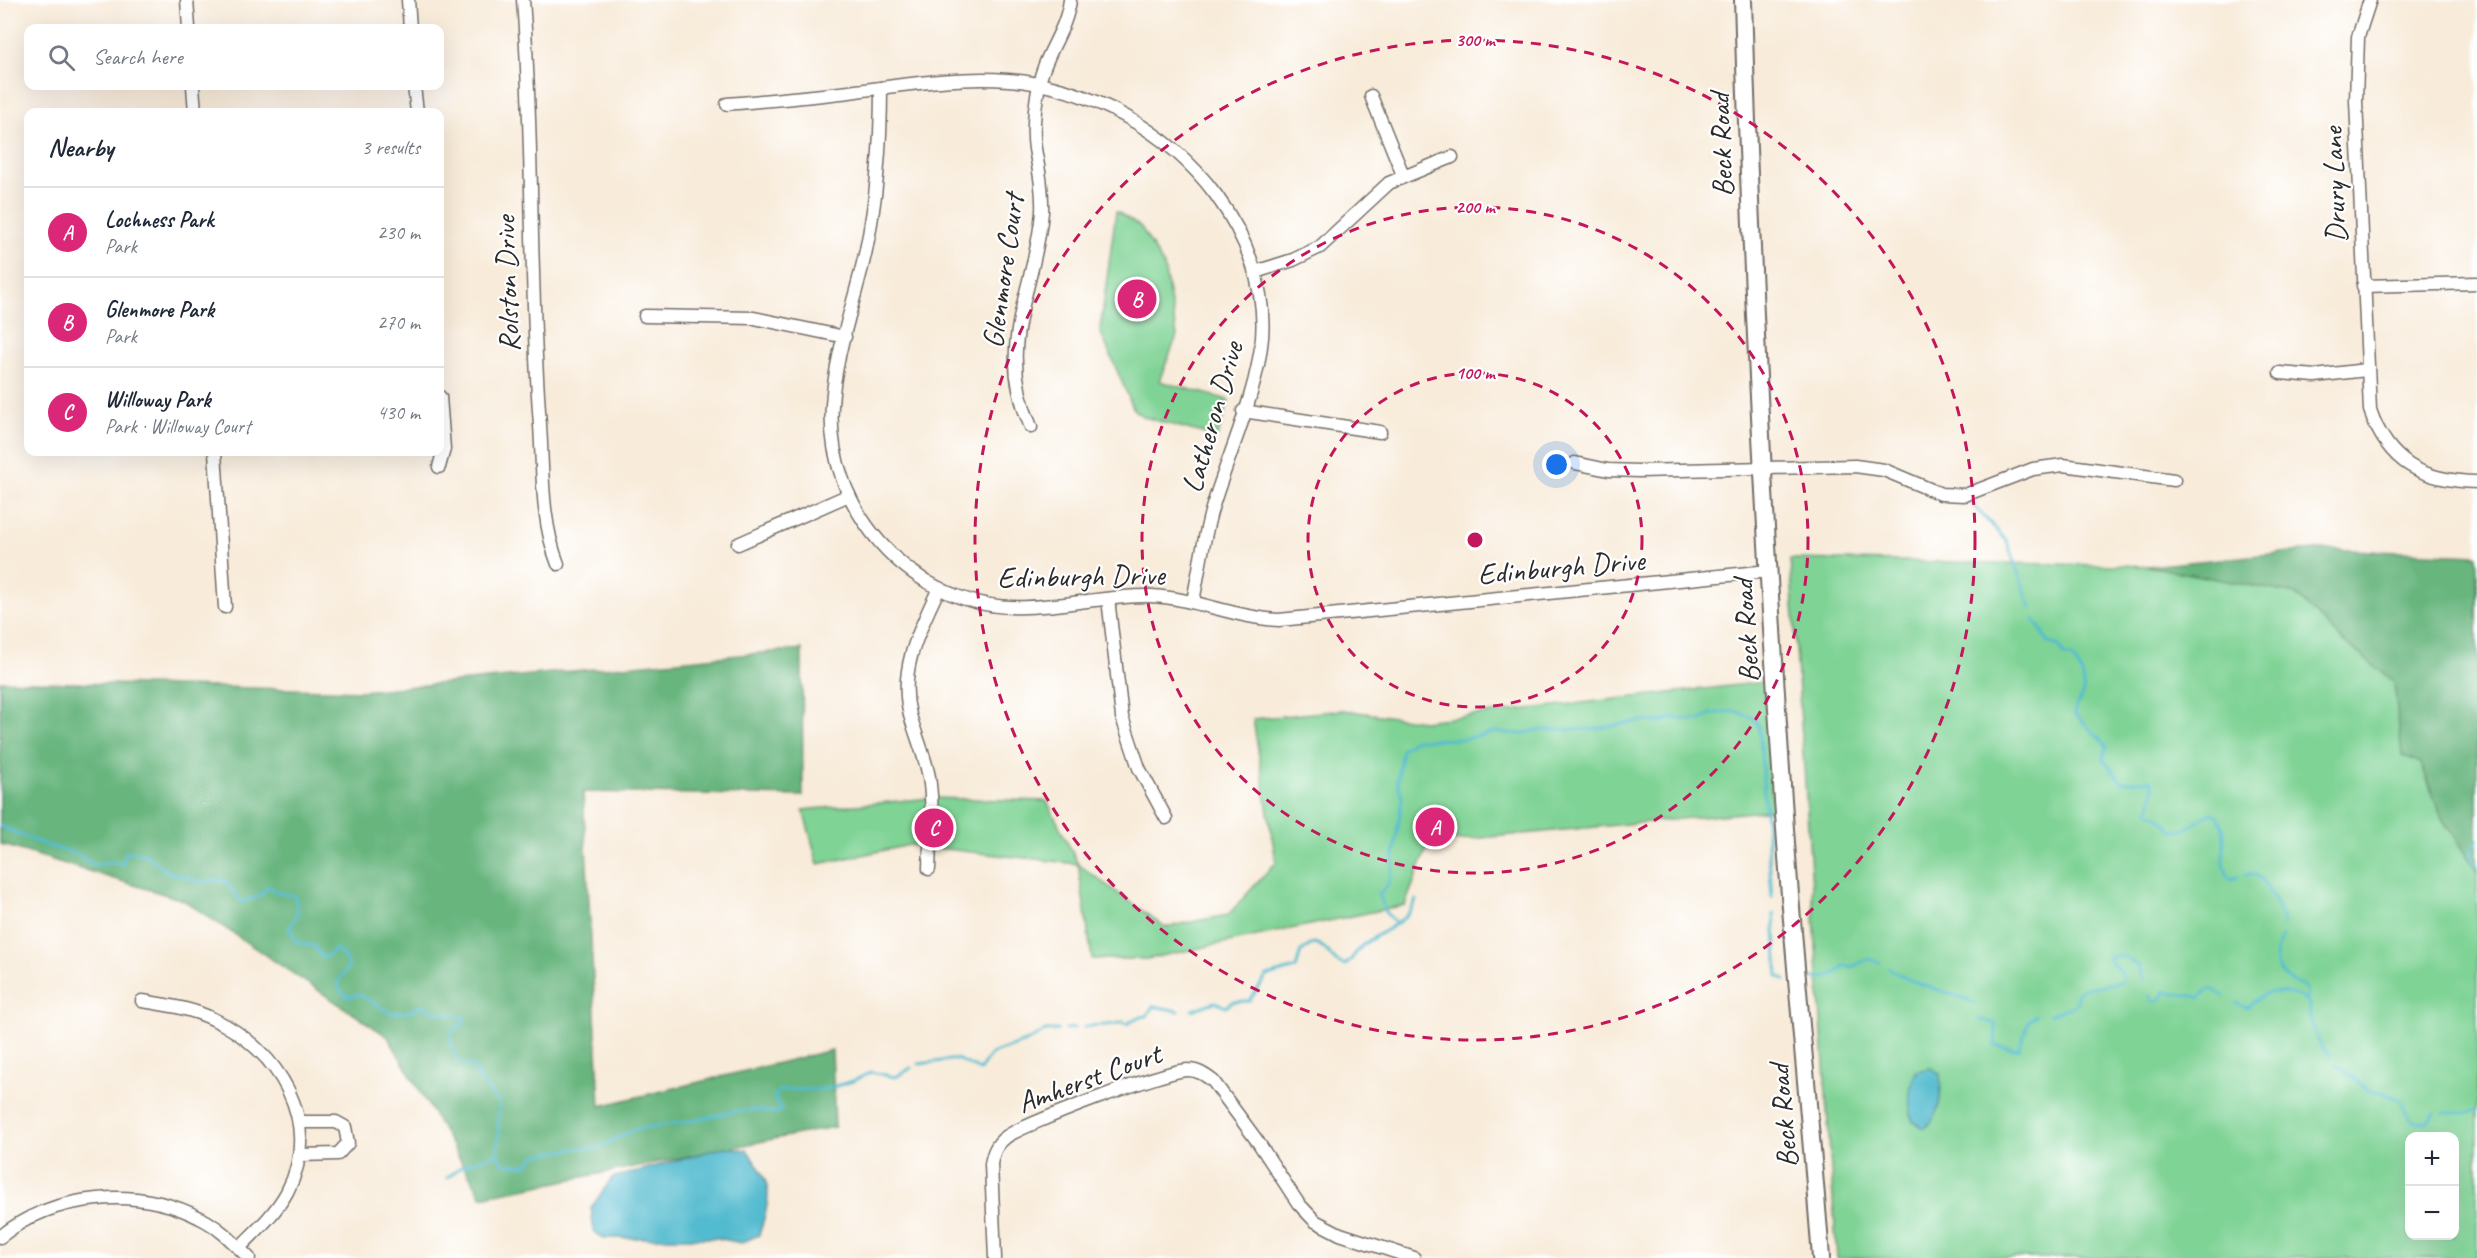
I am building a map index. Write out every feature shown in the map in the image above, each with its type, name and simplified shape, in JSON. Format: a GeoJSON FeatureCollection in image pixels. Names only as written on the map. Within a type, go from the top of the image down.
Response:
{"type":"FeatureCollection","features":[{"type":"Feature","properties":{"kind":"main road","name":"Beck Road"},"geometry":{"type":"LineString","coordinates":[[1743,0],[1768,572],[1789,883],[1821,1258]]}},
{"type":"Feature","properties":{"kind":"street"},"geometry":{"type":"LineString","coordinates":[[187,0],[189,24]]}},
{"type":"Feature","properties":{"kind":"street"},"geometry":{"type":"LineString","coordinates":[[408,0],[410,24]]}},
{"type":"Feature","properties":{"kind":"street","name":"Rolston Drive"},"geometry":{"type":"LineString","coordinates":[[523,0],[532,295],[538,404],[549,540],[558,564]]}},
{"type":"Feature","properties":{"kind":"street","name":"Glenmore Court"},"geometry":{"type":"LineString","coordinates":[[1031,427],[1017,393],[1016,359],[1018,324],[1038,241],[1042,212],[1034,139],[1039,84],[1064,27],[1070,0]]}},
{"type":"Feature","properties":{"kind":"street","name":"Drury Lane"},"geometry":{"type":"LineString","coordinates":[[2370,0],[2361,25],[2356,54],[2366,370],[2370,411],[2382,439],[2393,453],[2407,464],[2438,479],[2477,482]]}},
{"type":"Feature","properties":{"kind":"street","name":"Latheron Drive"},"geometry":{"type":"LineString","coordinates":[[727,104],[975,79],[1039,84],[1107,107],[1143,127],[1173,149],[1201,176],[1223,204],[1241,236],[1255,272],[1261,302],[1262,337],[1257,367],[1211,514],[1193,602]]}},
{"type":"Feature","properties":{"kind":"street","name":"Edinburgh Drive"},"geometry":{"type":"LineString","coordinates":[[881,88],[872,223],[834,382],[831,423],[836,457],[849,495],[864,522],[885,550],[912,572],[939,588],[976,602],[1011,607],[1150,596],[1193,602],[1255,618],[1280,620],[1768,572]]}},
{"type":"Feature","properties":{"kind":"street"},"geometry":{"type":"LineString","coordinates":[[193,90],[195,108]]}},
{"type":"Feature","properties":{"kind":"street"},"geometry":{"type":"LineString","coordinates":[[414,90],[417,108]]}},
{"type":"Feature","properties":{"kind":"street"},"geometry":{"type":"LineString","coordinates":[[1371,96],[1403,175]]}},
{"type":"Feature","properties":{"kind":"street"},"geometry":{"type":"LineString","coordinates":[[1255,272],[1293,260],[1320,247],[1372,195],[1403,175],[1452,157]]}},
{"type":"Feature","properties":{"kind":"street"},"geometry":{"type":"LineString","coordinates":[[2363,286],[2477,283]]}},
{"type":"Feature","properties":{"kind":"street"},"geometry":{"type":"LineString","coordinates":[[645,316],[754,318],[845,337]]}},
{"type":"Feature","properties":{"kind":"street"},"geometry":{"type":"LineString","coordinates":[[2280,373],[2315,376],[2366,370]]}},
{"type":"Feature","properties":{"kind":"street"},"geometry":{"type":"LineString","coordinates":[[1243,411],[1380,432]]}},
{"type":"Feature","properties":{"kind":"street"},"geometry":{"type":"LineString","coordinates":[[215,456],[225,607]]}},
{"type":"Feature","properties":{"kind":"street"},"geometry":{"type":"LineString","coordinates":[[439,467],[442,456]]}},
{"type":"Feature","properties":{"kind":"street"},"geometry":{"type":"LineString","coordinates":[[1575,463],[1608,470],[1639,471],[1855,466],[1884,470],[1941,494],[1965,495],[2033,469],[2063,465],[2174,480]]}},
{"type":"Feature","properties":{"kind":"street"},"geometry":{"type":"LineString","coordinates":[[738,543],[849,495]]}},
{"type":"Feature","properties":{"kind":"street"},"geometry":{"type":"LineString","coordinates":[[928,869],[932,802],[927,769],[910,714],[907,682],[914,642],[939,588]]}},
{"type":"Feature","properties":{"kind":"street"},"geometry":{"type":"LineString","coordinates":[[1108,599],[1122,717],[1139,768],[1166,818]]}},
{"type":"Feature","properties":{"kind":"street"},"geometry":{"type":"LineString","coordinates":[[142,1000],[194,1011],[243,1035],[263,1053],[285,1082],[295,1104],[298,1122],[298,1155],[292,1179],[280,1203],[239,1248]]}},
{"type":"Feature","properties":{"kind":"street","name":"Amherst Court"},"geometry":{"type":"LineString","coordinates":[[995,1258],[991,1164],[993,1154],[1002,1140],[1018,1130],[1187,1069],[1204,1074],[1213,1081],[1258,1142],[1298,1203],[1315,1221],[1340,1234],[1414,1258]]}},
{"type":"Feature","properties":{"kind":"street"},"geometry":{"type":"LineString","coordinates":[[298,1122],[336,1122],[345,1127],[348,1143],[338,1154],[298,1155]]}},
{"type":"Feature","properties":{"kind":"street"},"geometry":{"type":"LineString","coordinates":[[0,1237],[19,1223],[51,1209],[86,1200],[119,1198],[152,1202],[185,1211],[213,1225],[249,1258]]}},
{"type":"Feature","properties":{"kind":"green space"},"geometry":{"type":"Polygon","coordinates":[[[1116,211],[1141,227],[1164,266],[1177,336],[1159,381],[1229,400],[1217,437],[1144,417],[1134,410],[1100,331],[1116,211]]]}},
{"type":"Feature","properties":{"kind":"green space"},"geometry":{"type":"Polygon","coordinates":[[[2324,549],[2477,555],[2477,871],[2439,812],[2421,763],[2402,755],[2394,682],[2343,641],[2295,594],[2148,566],[2324,549]]]}},
{"type":"Feature","properties":{"kind":"green space"},"geometry":{"type":"Polygon","coordinates":[[[1790,559],[2477,572],[2477,1258],[1837,1258],[1790,559]]]}},
{"type":"Feature","properties":{"kind":"green space"},"geometry":{"type":"Polygon","coordinates":[[[802,649],[803,796],[583,792],[600,1106],[832,1050],[835,1127],[482,1197],[388,1037],[183,900],[0,844],[0,681],[362,691],[802,649]]]}},
{"type":"Feature","properties":{"kind":"green space"},"geometry":{"type":"Polygon","coordinates":[[[1764,682],[1773,810],[1429,843],[1405,905],[1147,959],[1092,959],[1078,864],[1165,927],[1228,915],[1276,862],[1253,719],[1343,710],[1423,721],[1764,682]]]}},
{"type":"Feature","properties":{"kind":"green space"},"geometry":{"type":"Polygon","coordinates":[[[931,798],[1047,801],[1078,864],[910,845],[818,864],[803,810],[931,798]]]}},
{"type":"Feature","properties":{"kind":"water"},"geometry":{"type":"Polygon","coordinates":[[[1931,1068],[1940,1074],[1941,1089],[1937,1111],[1925,1128],[1913,1122],[1910,1095],[1917,1071],[1931,1068]]]}},
{"type":"Feature","properties":{"kind":"water"},"geometry":{"type":"Polygon","coordinates":[[[725,1147],[747,1150],[766,1181],[768,1199],[759,1235],[741,1243],[717,1238],[604,1238],[594,1232],[591,1208],[612,1178],[725,1147]]]}},
{"type":"Feature","properties":{"kind":"waterway"},"geometry":{"type":"LineString","coordinates":[[1973,505],[2006,540],[2031,608]]}},
{"type":"Feature","properties":{"kind":"waterway"},"geometry":{"type":"LineString","coordinates":[[2034,619],[2049,643],[2059,646],[2064,655],[2072,657],[2081,671],[2084,686],[2075,714],[2107,746],[2103,759],[2122,782],[2151,780],[2154,788],[2149,811],[2161,818],[2173,831],[2184,830],[2211,813],[2217,815],[2223,831],[2226,872],[2230,879],[2238,877]]}},
{"type":"Feature","properties":{"kind":"waterway"},"geometry":{"type":"LineString","coordinates":[[1396,923],[1385,912],[1379,893],[1387,887],[1391,877],[1402,797],[1397,781],[1402,749],[1415,740],[1464,739],[1498,732],[1520,734],[1539,730],[1595,729],[1640,721],[1660,722],[1673,718],[1701,720],[1711,714],[1735,711],[1753,718],[1759,726],[1772,897]]}},
{"type":"Feature","properties":{"kind":"waterway"},"geometry":{"type":"LineString","coordinates":[[0,826],[43,844],[77,854],[94,865],[115,862],[122,865],[126,852],[145,854],[168,872],[202,882],[225,881],[242,902],[260,896],[268,886],[276,892],[295,896],[298,914],[289,929],[294,935],[295,942],[314,946],[322,957],[328,956],[334,949],[343,955],[349,966],[337,984],[343,994],[350,997],[359,994],[390,1013],[407,1012],[425,1005],[431,1011],[464,1017],[465,1022],[451,1032],[450,1040],[457,1059],[463,1065],[473,1066],[482,1083],[499,1102],[498,1153],[502,1163],[526,1166],[536,1155],[578,1148],[598,1148],[635,1129],[691,1121],[735,1111],[757,1110],[777,1113],[782,1109],[774,1096],[780,1090],[825,1089],[853,1081],[871,1072],[896,1077],[911,1068]]}},
{"type":"Feature","properties":{"kind":"waterway"},"geometry":{"type":"LineString","coordinates":[[2477,842],[2470,855],[2477,866]]}},
{"type":"Feature","properties":{"kind":"waterway"},"geometry":{"type":"LineString","coordinates":[[2245,874],[2256,875],[2262,881],[2278,907],[2283,925]]}},
{"type":"Feature","properties":{"kind":"waterway"},"geometry":{"type":"LineString","coordinates":[[1192,1010],[1215,1002],[1226,1007],[1232,1002],[1249,1001],[1267,976],[1296,968],[1301,951],[1314,943],[1319,944],[1336,961],[1345,965],[1364,944],[1401,920],[1416,900]]}},
{"type":"Feature","properties":{"kind":"waterway"},"geometry":{"type":"LineString","coordinates":[[1774,914],[1778,976],[1785,980]]}},
{"type":"Feature","properties":{"kind":"waterway"},"geometry":{"type":"LineString","coordinates":[[2282,937],[2276,955],[2278,968],[2287,978],[2305,987],[2307,992],[2305,1000]]}},
{"type":"Feature","properties":{"kind":"waterway"},"geometry":{"type":"LineString","coordinates":[[2050,1015],[2077,1004],[2077,993],[2081,989],[2121,982],[2123,979],[2121,972],[2109,960],[2109,957],[2123,956],[2139,966],[2143,980]]}},
{"type":"Feature","properties":{"kind":"waterway"},"geometry":{"type":"LineString","coordinates":[[1810,978],[1829,976],[1838,972],[1845,965],[1852,967],[1868,959],[1880,962]]}},
{"type":"Feature","properties":{"kind":"waterway"},"geometry":{"type":"LineString","coordinates":[[1889,968],[1909,980],[1974,1003]]}},
{"type":"Feature","properties":{"kind":"waterway"},"geometry":{"type":"LineString","coordinates":[[2149,996],[2155,1002],[2161,999],[2165,991],[2200,998],[2206,991],[2212,989],[2224,996]]}},
{"type":"Feature","properties":{"kind":"waterway"},"geometry":{"type":"LineString","coordinates":[[2236,1003],[2247,1008],[2258,998],[2277,992],[2304,999],[2309,1003],[2312,1025],[2321,1046],[2330,1055]]}},
{"type":"Feature","properties":{"kind":"waterway"},"geometry":{"type":"LineString","coordinates":[[1084,1027],[1122,1022],[1127,1024],[1136,1018],[1147,1016],[1153,1006],[1179,1011]]}},
{"type":"Feature","properties":{"kind":"waterway"},"geometry":{"type":"LineString","coordinates":[[1979,1019],[1996,1024],[1995,1046],[2019,1049],[2029,1021],[2036,1015]]}},
{"type":"Feature","properties":{"kind":"waterway"},"geometry":{"type":"LineString","coordinates":[[1066,1029],[1074,1028]]}},
{"type":"Feature","properties":{"kind":"waterway"},"geometry":{"type":"LineString","coordinates":[[919,1064],[957,1059],[980,1070],[991,1054],[1028,1041],[1045,1031],[1058,1030]]}},
{"type":"Feature","properties":{"kind":"waterway"},"geometry":{"type":"LineString","coordinates":[[2337,1065],[2371,1092],[2382,1092],[2401,1100],[2407,1114],[2414,1122],[2427,1122],[2435,1113]]}},
{"type":"Feature","properties":{"kind":"waterway"},"geometry":{"type":"LineString","coordinates":[[2444,1113],[2467,1113],[2477,1110]]}},
{"type":"Feature","properties":{"kind":"waterway"},"geometry":{"type":"LineString","coordinates":[[447,1178],[462,1166],[498,1153]]}},
{"type":"Feature","properties":{"kind":"place","name":"Glenmore Park"},"geometry":{"type":"Point","coordinates":[1137,299]}},
{"type":"Feature","properties":{"kind":"place","name":"Lochness Park"},"geometry":{"type":"Point","coordinates":[1435,827]}},
{"type":"Feature","properties":{"kind":"place","name":"Willoway Park"},"geometry":{"type":"Point","coordinates":[934,828]}}]}
